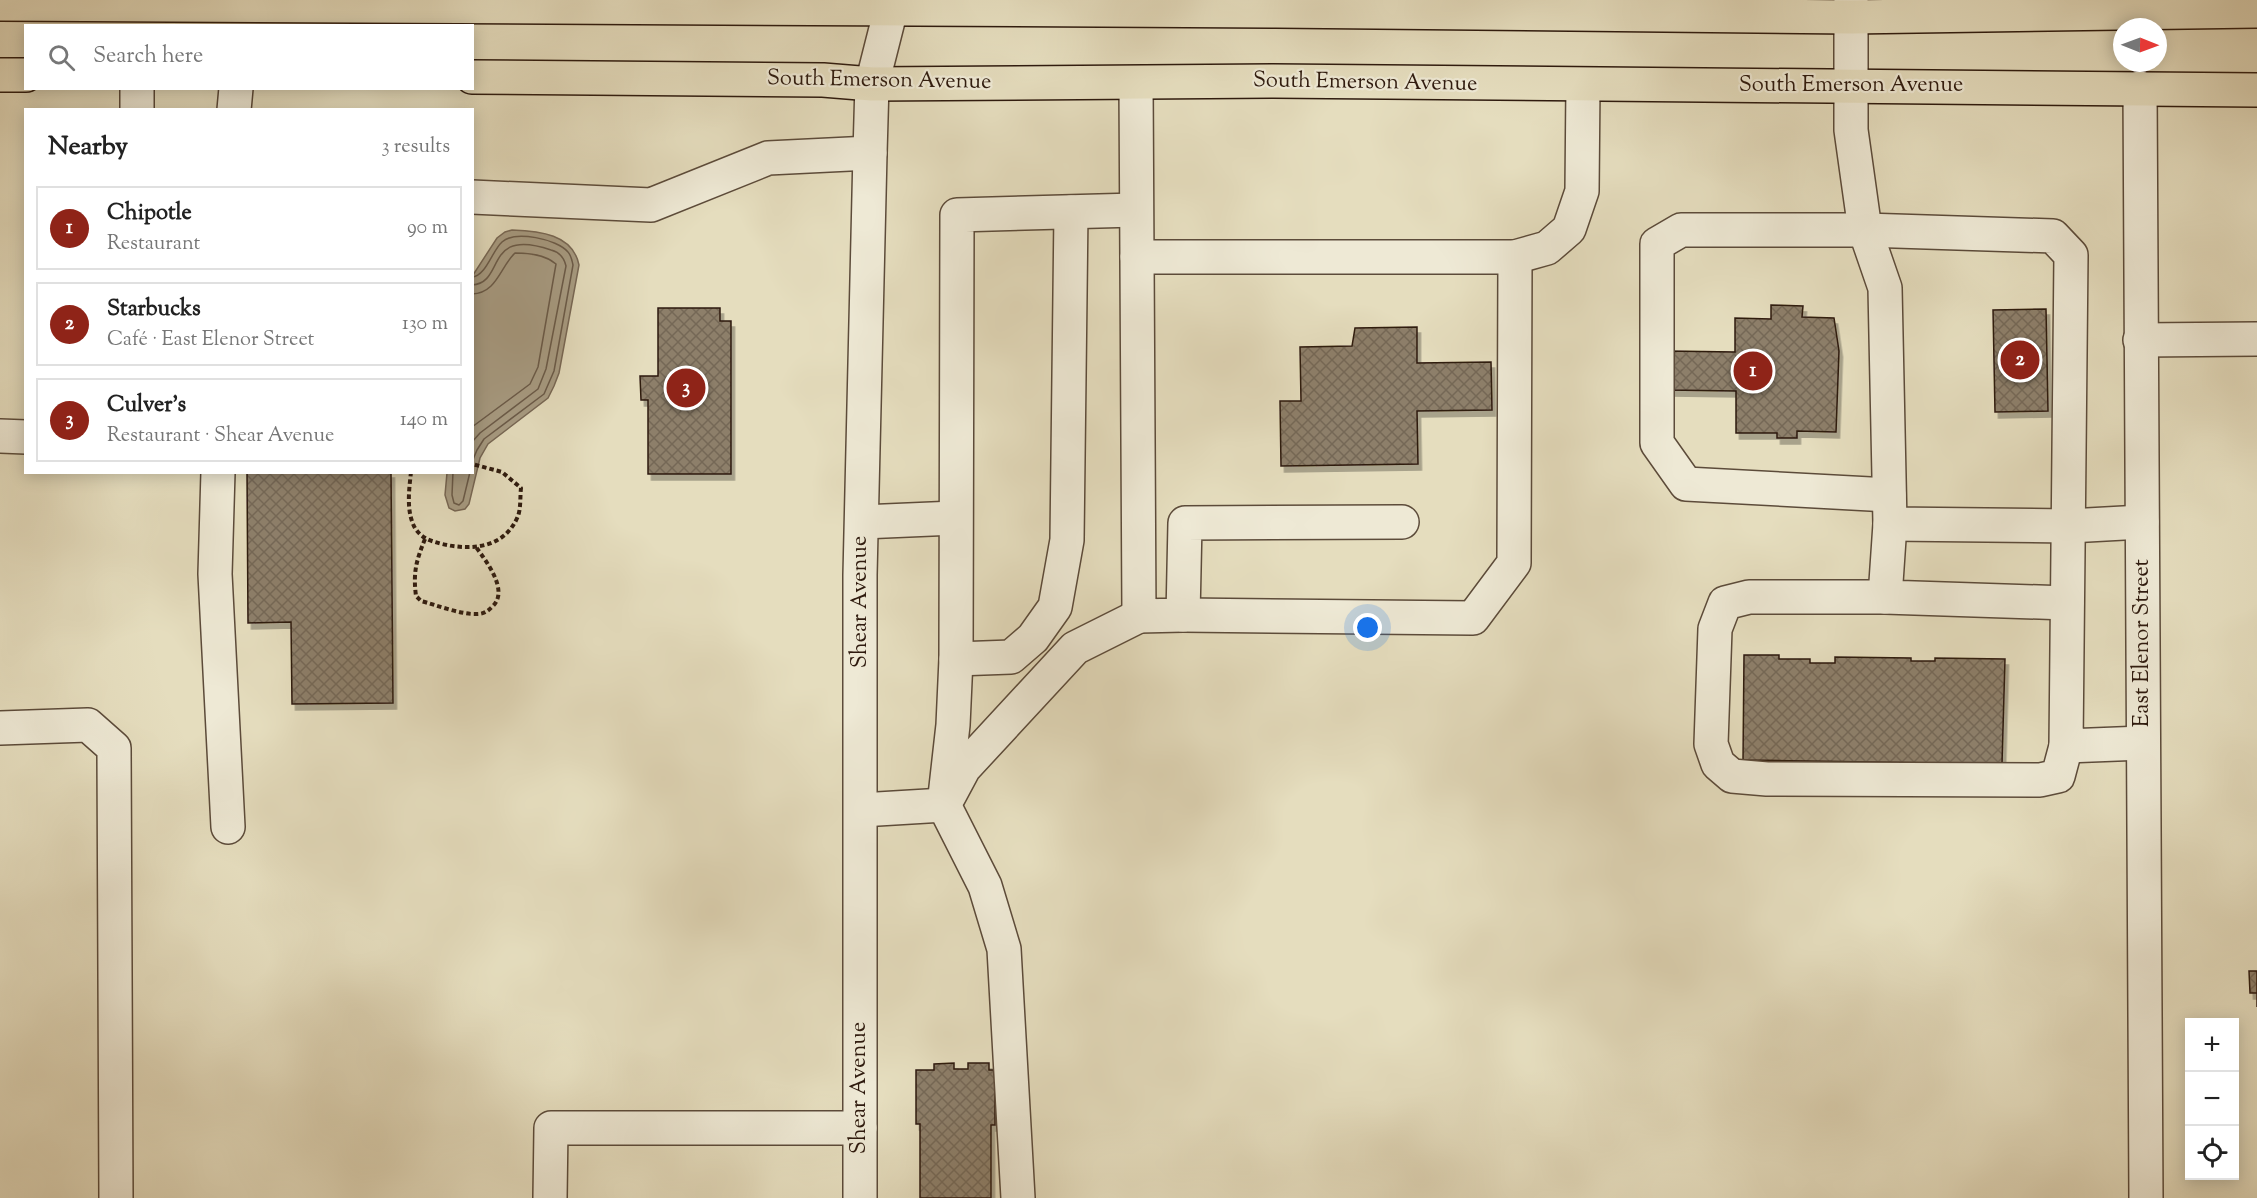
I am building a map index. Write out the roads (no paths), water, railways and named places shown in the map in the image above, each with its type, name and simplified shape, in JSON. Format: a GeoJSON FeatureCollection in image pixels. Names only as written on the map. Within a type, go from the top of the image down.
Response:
{"type":"FeatureCollection","features":[{"type":"Feature","properties":{"kind":"main road"},"geometry":{"type":"LineString","coordinates":[[2026,0],[2072,13]]}},
{"type":"Feature","properties":{"kind":"main road"},"geometry":{"type":"LineString","coordinates":[[0,4],[545,3],[1851,9],[2072,13],[2257,11]]}},
{"type":"Feature","properties":{"kind":"main road"},"geometry":{"type":"LineString","coordinates":[[0,75],[24,75]]}},
{"type":"Feature","properties":{"kind":"main road","name":"South Emerson Avenue"},"geometry":{"type":"LineString","coordinates":[[474,77],[823,80],[872,84],[1273,81],[2257,90]]}},
{"type":"Feature","properties":{"kind":"street","name":"Shear Avenue"},"geometry":{"type":"LineString","coordinates":[[860,1198],[861,522],[870,153],[872,84],[891,5]]}},
{"type":"Feature","properties":{"kind":"street"},"geometry":{"type":"LineString","coordinates":[[1851,9],[1851,130],[1865,230],[1885,288],[1889,510],[1885,597]]}},
{"type":"Feature","properties":{"kind":"street"},"geometry":{"type":"LineString","coordinates":[[1136,83],[1139,616]]}},
{"type":"Feature","properties":{"kind":"street"},"geometry":{"type":"LineString","coordinates":[[1137,257],[1515,257],[1547,248],[1569,229],[1582,191],[1583,85]]}},
{"type":"Feature","properties":{"kind":"street","name":"East Elenor Street"},"geometry":{"type":"LineString","coordinates":[[2140,88],[2146,1198]]}},
{"type":"Feature","properties":{"kind":"street"},"geometry":{"type":"LineString","coordinates":[[137,90],[137,108]]}},
{"type":"Feature","properties":{"kind":"street"},"geometry":{"type":"LineString","coordinates":[[234,108],[236,90]]}},
{"type":"Feature","properties":{"kind":"street"},"geometry":{"type":"LineString","coordinates":[[474,197],[651,205],[768,158],[870,153]]}},
{"type":"Feature","properties":{"kind":"street"},"geometry":{"type":"LineString","coordinates":[[1018,1198],[1004,949],[985,886],[944,805],[953,725],[956,659],[957,215],[1136,210]]}},
{"type":"Feature","properties":{"kind":"street"},"geometry":{"type":"LineString","coordinates":[[956,659],[1011,657],[1033,638],[1055,607],[1066,540],[1071,212]]}},
{"type":"Feature","properties":{"kind":"street"},"geometry":{"type":"LineString","coordinates":[[2067,603],[1885,597],[1749,597],[1725,603],[1714,629],[1711,744],[1718,764],[1732,776],[1767,778],[2040,780],[2058,776],[2066,747],[2069,526],[2071,255],[2053,236],[1865,230],[1681,230],[1657,244],[1657,442],[1686,484],[1889,510],[2069,526],[2142,522]]}},
{"type":"Feature","properties":{"kind":"street"},"geometry":{"type":"LineString","coordinates":[[944,805],[964,768],[1075,648],[1139,616],[1473,618],[1514,563],[1515,257]]}},
{"type":"Feature","properties":{"kind":"street"},"geometry":{"type":"LineString","coordinates":[[2140,340],[2257,339]]}},
{"type":"Feature","properties":{"kind":"street"},"geometry":{"type":"LineString","coordinates":[[0,436],[24,436]]}},
{"type":"Feature","properties":{"kind":"street"},"geometry":{"type":"LineString","coordinates":[[219,474],[215,574],[228,827]]}},
{"type":"Feature","properties":{"kind":"street"},"geometry":{"type":"LineString","coordinates":[[861,522],[955,519]]}},
{"type":"Feature","properties":{"kind":"street"},"geometry":{"type":"LineString","coordinates":[[1184,615],[1185,523],[1402,522]]}},
{"type":"Feature","properties":{"kind":"street"},"geometry":{"type":"LineString","coordinates":[[0,728],[88,725],[114,748],[116,1198]]}},
{"type":"Feature","properties":{"kind":"street"},"geometry":{"type":"LineString","coordinates":[[2066,747],[2143,743]]}},
{"type":"Feature","properties":{"kind":"street"},"geometry":{"type":"LineString","coordinates":[[861,810],[944,805]]}},
{"type":"Feature","properties":{"kind":"street"},"geometry":{"type":"LineString","coordinates":[[550,1198],[551,1128],[860,1128]]}},
{"type":"Feature","properties":{"kind":"water"},"geometry":{"type":"Polygon","coordinates":[[[512,230],[553,236],[570,247],[579,265],[559,373],[548,398],[488,444],[480,458],[469,504],[465,509],[455,511],[449,508],[445,495],[447,474],[474,474],[474,273],[497,238],[512,230]]]}},
{"type":"Feature","properties":{"kind":"place","name":"Starbucks"},"geometry":{"type":"Point","coordinates":[2020,360]}},
{"type":"Feature","properties":{"kind":"place","name":"Chipotle"},"geometry":{"type":"Point","coordinates":[1753,371]}},
{"type":"Feature","properties":{"kind":"place","name":"Culver's"},"geometry":{"type":"Point","coordinates":[686,388]}}]}
